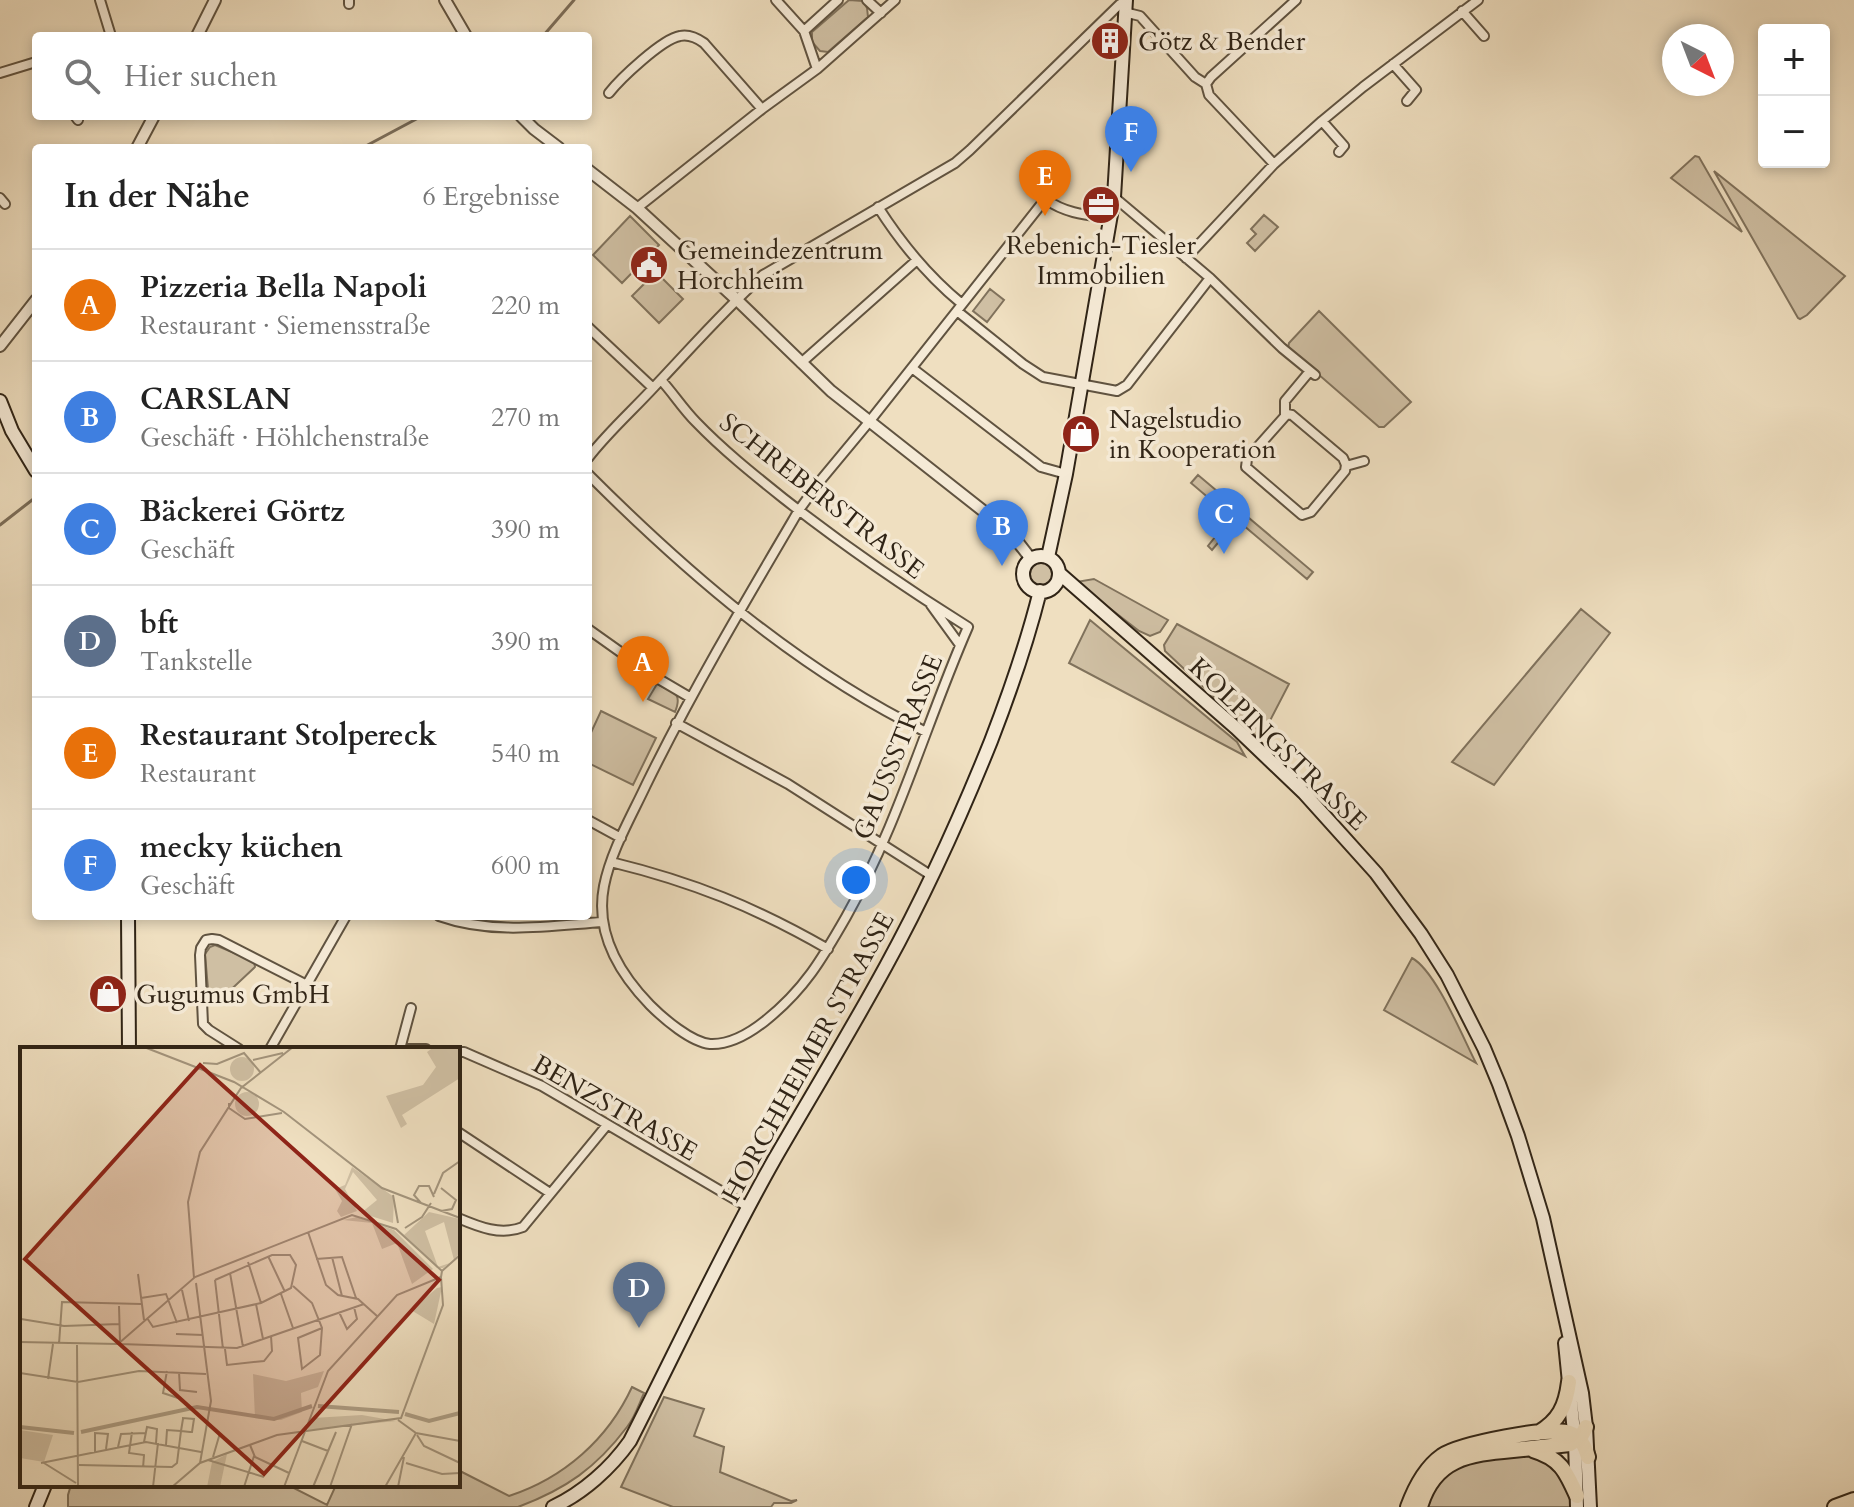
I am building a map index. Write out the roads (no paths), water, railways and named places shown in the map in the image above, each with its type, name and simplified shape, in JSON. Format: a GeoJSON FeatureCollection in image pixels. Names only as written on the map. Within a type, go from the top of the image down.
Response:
{"type":"FeatureCollection","features":[{"type":"Feature","properties":{"kind":"highway"},"geometry":{"type":"LineString","coordinates":[[1538,1433],[1559,1416],[1569,1382]]}},
{"type":"Feature","properties":{"kind":"highway"},"geometry":{"type":"LineString","coordinates":[[1408,1507],[1423,1476],[1441,1457],[1453,1450],[1474,1443],[1538,1433],[1565,1432],[1579,1436]]}},
{"type":"Feature","properties":{"kind":"highway"},"geometry":{"type":"LineString","coordinates":[[1420,1507],[1427,1488],[1449,1464],[1476,1454],[1529,1448],[1579,1436]]}},
{"type":"Feature","properties":{"kind":"highway"},"geometry":{"type":"LineString","coordinates":[[1579,1436],[1588,1457]]}},
{"type":"Feature","properties":{"kind":"highway"},"geometry":{"type":"LineString","coordinates":[[1529,1448],[1557,1461],[1569,1478],[1577,1501]]}},
{"type":"Feature","properties":{"kind":"highway"},"geometry":{"type":"LineString","coordinates":[[1835,1507],[1854,1500]]}},
{"type":"Feature","properties":{"kind":"main road"},"geometry":{"type":"LineString","coordinates":[[1048,557],[1066,474],[1114,197],[1125,5]]}},
{"type":"Feature","properties":{"kind":"main road"},"geometry":{"type":"LineString","coordinates":[[0,401],[12,431],[32,464]]}},
{"type":"Feature","properties":{"kind":"main road"},"geometry":{"type":"LineString","coordinates":[[1038,556],[1048,557],[1056,564],[1059,573],[1056,582],[1045,590],[1030,588],[1023,577],[1025,565],[1038,556]]}},
{"type":"Feature","properties":{"kind":"main road","name":"KOLPINGSTRASSE"},"geometry":{"type":"LineString","coordinates":[[1059,573],[1225,718],[1304,793],[1376,873],[1421,934],[1454,988],[1499,1084],[1543,1218],[1580,1378],[1577,1501]]}},
{"type":"Feature","properties":{"kind":"main road","name":"KOLPINGSTRASSE"},"geometry":{"type":"LineString","coordinates":[[1045,590],[1064,589],[1088,599]]}},
{"type":"Feature","properties":{"kind":"main road","name":"HORCHHEIMER STRASSE"},"geometry":{"type":"LineString","coordinates":[[553,1507],[577,1493],[601,1473],[630,1441],[748,1207],[886,966],[966,803],[1008,698],[1045,590]]}},
{"type":"Feature","properties":{"kind":"main road"},"geometry":{"type":"LineString","coordinates":[[128,920],[129,1047]]}},
{"type":"Feature","properties":{"kind":"main road","name":"KOLPINGSTRASSE"},"geometry":{"type":"LineString","coordinates":[[1560,1290],[1569,1382],[1579,1436]]}},
{"type":"Feature","properties":{"kind":"main road"},"geometry":{"type":"LineString","coordinates":[[1588,1457],[1590,1507]]}},
{"type":"Feature","properties":{"kind":"main road"},"geometry":{"type":"LineString","coordinates":[[36,1507],[44,1487]]}},
{"type":"Feature","properties":{"kind":"street"},"geometry":{"type":"LineString","coordinates":[[100,0],[110,32]]}},
{"type":"Feature","properties":{"kind":"street"},"geometry":{"type":"LineString","coordinates":[[199,32],[215,0]]}},
{"type":"Feature","properties":{"kind":"street"},"geometry":{"type":"LineString","coordinates":[[445,0],[464,32]]}},
{"type":"Feature","properties":{"kind":"street"},"geometry":{"type":"LineString","coordinates":[[776,0],[804,31],[817,69]]}},
{"type":"Feature","properties":{"kind":"street"},"geometry":{"type":"LineString","coordinates":[[804,31],[838,0]]}},
{"type":"Feature","properties":{"kind":"street"},"geometry":{"type":"LineString","coordinates":[[867,0],[881,13]]}},
{"type":"Feature","properties":{"kind":"street"},"geometry":{"type":"LineString","coordinates":[[637,208],[817,69],[895,0]]}},
{"type":"Feature","properties":{"kind":"street"},"geometry":{"type":"LineString","coordinates":[[1206,84],[1296,0]]}},
{"type":"Feature","properties":{"kind":"street"},"geometry":{"type":"LineString","coordinates":[[1186,258],[1274,164],[1322,121],[1478,0]]}},
{"type":"Feature","properties":{"kind":"street"},"geometry":{"type":"LineString","coordinates":[[592,453],[736,299],[763,275],[955,163],[1120,4],[1140,16],[1195,77],[1206,84],[1209,95],[1274,164]]}},
{"type":"Feature","properties":{"kind":"street"},"geometry":{"type":"LineString","coordinates":[[1462,11],[1484,36]]}},
{"type":"Feature","properties":{"kind":"street"},"geometry":{"type":"LineString","coordinates":[[609,93],[621,78],[670,39],[685,35],[704,43],[762,109]]}},
{"type":"Feature","properties":{"kind":"street"},"geometry":{"type":"LineString","coordinates":[[0,73],[32,63]]}},
{"type":"Feature","properties":{"kind":"street"},"geometry":{"type":"LineString","coordinates":[[1393,64],[1416,90],[1407,101]]}},
{"type":"Feature","properties":{"kind":"street"},"geometry":{"type":"LineString","coordinates":[[139,144],[152,120]]}},
{"type":"Feature","properties":{"kind":"street"},"geometry":{"type":"LineString","coordinates":[[525,120],[554,144]]}},
{"type":"Feature","properties":{"kind":"street"},"geometry":{"type":"LineString","coordinates":[[1322,121],[1344,146],[1339,152]]}},
{"type":"Feature","properties":{"kind":"street"},"geometry":{"type":"LineString","coordinates":[[592,173],[637,208],[801,363],[869,422],[1010,532],[1031,559]]}},
{"type":"Feature","properties":{"kind":"street"},"geometry":{"type":"LineString","coordinates":[[1114,197],[1210,278],[1312,373],[1285,401],[1285,415]]}},
{"type":"Feature","properties":{"kind":"street"},"geometry":{"type":"LineString","coordinates":[[453,920],[504,929],[603,922],[605,883],[621,838],[676,723],[799,510],[1045,200],[1060,209],[1111,218]]}},
{"type":"Feature","properties":{"kind":"street"},"geometry":{"type":"LineString","coordinates":[[878,207],[901,241],[960,307],[1023,364],[1043,377],[1117,391],[1124,388],[1210,278]]}},
{"type":"Feature","properties":{"kind":"street"},"geometry":{"type":"LineString","coordinates":[[801,363],[917,260]]}},
{"type":"Feature","properties":{"kind":"street"},"geometry":{"type":"LineString","coordinates":[[0,346],[32,305]]}},
{"type":"Feature","properties":{"kind":"street"},"geometry":{"type":"LineString","coordinates":[[592,331],[653,388]]}},
{"type":"Feature","properties":{"kind":"street"},"geometry":{"type":"LineString","coordinates":[[912,368],[1041,467],[1066,474]]}},
{"type":"Feature","properties":{"kind":"street","name":"SCHREBERSTRASSE"},"geometry":{"type":"LineString","coordinates":[[661,380],[694,420],[757,477],[931,604],[968,627],[960,645]]}},
{"type":"Feature","properties":{"kind":"street"},"geometry":{"type":"LineString","coordinates":[[1285,415],[1292,415],[1343,458],[1346,466],[1308,514],[1302,515],[1249,471],[1245,464],[1285,415]]}},
{"type":"Feature","properties":{"kind":"street"},"geometry":{"type":"LineString","coordinates":[[1346,466],[1364,461]]}},
{"type":"Feature","properties":{"kind":"street"},"geometry":{"type":"LineString","coordinates":[[592,478],[663,546],[765,631],[837,682],[926,732]]}},
{"type":"Feature","properties":{"kind":"street","name":"SCHREBERSTRASSE"},"geometry":{"type":"LineString","coordinates":[[931,604],[960,645]]}},
{"type":"Feature","properties":{"kind":"street"},"geometry":{"type":"LineString","coordinates":[[592,632],[691,698]]}},
{"type":"Feature","properties":{"kind":"street","name":"GAUSSSTRASSE"},"geometry":{"type":"LineString","coordinates":[[603,922],[621,969],[638,992],[671,1023],[707,1044],[737,1038],[761,1024],[804,984],[855,900],[882,845],[960,645]]}},
{"type":"Feature","properties":{"kind":"street"},"geometry":{"type":"LineString","coordinates":[[676,723],[788,784],[932,876]]}},
{"type":"Feature","properties":{"kind":"street"},"geometry":{"type":"LineString","coordinates":[[592,822],[621,838]]}},
{"type":"Feature","properties":{"kind":"street"},"geometry":{"type":"LineString","coordinates":[[611,862],[718,894],[828,949]]}},
{"type":"Feature","properties":{"kind":"street"},"geometry":{"type":"LineString","coordinates":[[271,1047],[344,920]]}},
{"type":"Feature","properties":{"kind":"street"},"geometry":{"type":"LineString","coordinates":[[236,1047],[203,1024],[200,955],[206,940],[219,940],[307,985]]}},
{"type":"Feature","properties":{"kind":"street"},"geometry":{"type":"LineString","coordinates":[[401,1047],[411,1008]]}},
{"type":"Feature","properties":{"kind":"street","name":"BENZSTRASSE"},"geometry":{"type":"LineString","coordinates":[[460,1052],[542,1086],[748,1207]]}},
{"type":"Feature","properties":{"kind":"street"},"geometry":{"type":"LineString","coordinates":[[460,1219],[482,1228],[512,1231],[523,1227],[607,1125]]}},
{"type":"Feature","properties":{"kind":"street"},"geometry":{"type":"LineString","coordinates":[[460,1133],[550,1193]]}},
{"type":"Feature","properties":{"kind":"waterway"},"geometry":{"type":"LineString","coordinates":[[546,32],[574,0]]}},
{"type":"Feature","properties":{"kind":"waterway"},"geometry":{"type":"LineString","coordinates":[[370,144],[414,120]]}},
{"type":"Feature","properties":{"kind":"waterway"},"geometry":{"type":"LineString","coordinates":[[0,525],[32,500]]}},
{"type":"Feature","properties":{"kind":"place","name":"Götz & Bender"},"geometry":{"type":"Point","coordinates":[1110,41]}},
{"type":"Feature","properties":{"kind":"place","name":"mecky küchen"},"geometry":{"type":"Point","coordinates":[1131,172]}},
{"type":"Feature","properties":{"kind":"place","name":"Rebenich-Tiesler Immobilien"},"geometry":{"type":"Point","coordinates":[1101,205]}},
{"type":"Feature","properties":{"kind":"place","name":"Restaurant Stolpereck"},"geometry":{"type":"Point","coordinates":[1045,216]}},
{"type":"Feature","properties":{"kind":"place","name":"Gemeindezentrum Horchheim"},"geometry":{"type":"Point","coordinates":[649,265]}},
{"type":"Feature","properties":{"kind":"place","name":"Nagelstudio in Kooperation"},"geometry":{"type":"Point","coordinates":[1081,434]}},
{"type":"Feature","properties":{"kind":"place","name":"Bäckerei Görtz"},"geometry":{"type":"Point","coordinates":[1224,554]}},
{"type":"Feature","properties":{"kind":"place","name":"CARSLAN"},"geometry":{"type":"Point","coordinates":[1002,566]}},
{"type":"Feature","properties":{"kind":"place","name":"Pizzeria Bella Napoli"},"geometry":{"type":"Point","coordinates":[643,702]}},
{"type":"Feature","properties":{"kind":"place","name":"Gugumus GmbH"},"geometry":{"type":"Point","coordinates":[108,994]}},
{"type":"Feature","properties":{"kind":"place","name":"bft"},"geometry":{"type":"Point","coordinates":[639,1328]}}]}
